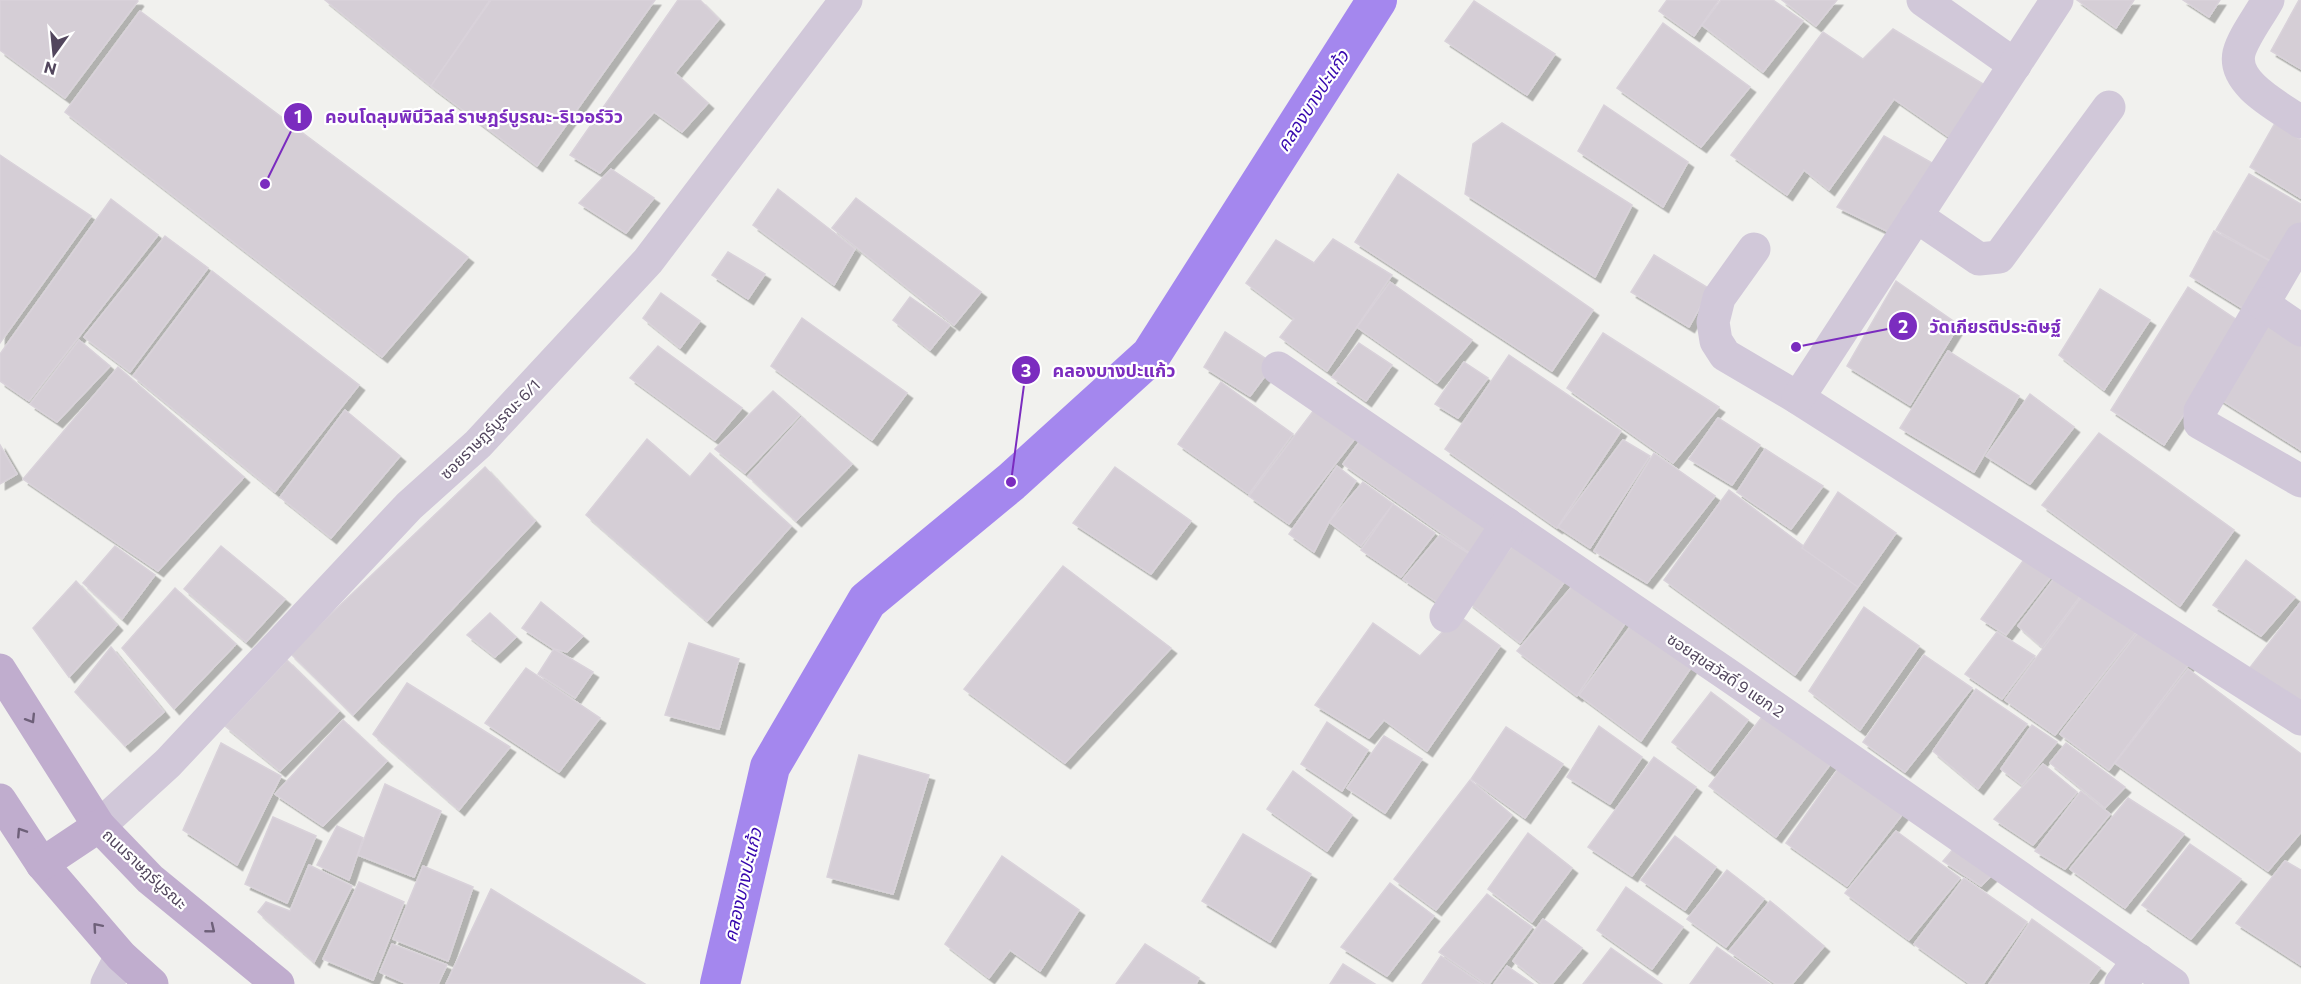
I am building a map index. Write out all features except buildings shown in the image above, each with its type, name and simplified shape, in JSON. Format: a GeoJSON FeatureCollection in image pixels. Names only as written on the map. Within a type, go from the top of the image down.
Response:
{"type":"FeatureCollection","features":[{"type":"Feature","properties":{"kind":"main road","name":"ถนนราษฎร์บูรณะ"},"geometry":{"type":"LineString","coordinates":[[0,670],[99,826],[150,879],[278,984]]}},
{"type":"Feature","properties":{"kind":"main road"},"geometry":{"type":"LineString","coordinates":[[0,800],[114,970],[152,984]]}},
{"type":"Feature","properties":{"kind":"main road"},"geometry":{"type":"LineString","coordinates":[[42,864],[99,826]]}},
{"type":"Feature","properties":{"kind":"street","name":"ซอยราษฎร์บูรณะ 6/1"},"geometry":{"type":"LineString","coordinates":[[99,826],[168,763],[409,506],[478,444],[523,398],[648,261],[846,0]]}},
{"type":"Feature","properties":{"kind":"street"},"geometry":{"type":"LineString","coordinates":[[1923,0],[2015,65]]}},
{"type":"Feature","properties":{"kind":"street"},"geometry":{"type":"LineString","coordinates":[[1798,398],[2057,0]]}},
{"type":"Feature","properties":{"kind":"street"},"geometry":{"type":"LineString","coordinates":[[2268,0],[2240,51],[2238,63],[2247,83],[2301,122]]}},
{"type":"Feature","properties":{"kind":"street"},"geometry":{"type":"LineString","coordinates":[[1916,216],[1978,259],[1999,257],[2109,107]]}},
{"type":"Feature","properties":{"kind":"street"},"geometry":{"type":"LineString","coordinates":[[2301,239],[2200,411],[2200,423],[2301,481]]}},
{"type":"Feature","properties":{"kind":"street"},"geometry":{"type":"LineString","coordinates":[[1754,249],[1719,298],[1713,322],[1716,341],[1725,355],[1798,398],[2301,719]]}},
{"type":"Feature","properties":{"kind":"street"},"geometry":{"type":"LineString","coordinates":[[2263,304],[2301,330]]}},
{"type":"Feature","properties":{"kind":"street","name":"ซอยสุขสวัสดิ์ 9 แยก 2"},"geometry":{"type":"LineString","coordinates":[[1278,368],[1508,525],[2130,972],[2173,984]]}},
{"type":"Feature","properties":{"kind":"street"},"geometry":{"type":"LineString","coordinates":[[1446,615],[1508,525]]}},
{"type":"Feature","properties":{"kind":"waterway","name":"คลองบางปะแก้ว"},"geometry":{"type":"LineString","coordinates":[[720,984],[770,767],[867,601],[1011,482],[1151,355],[1377,0]]}},
{"type":"Feature","properties":{"kind":"place","name":"คอนโดลุมพินีวิลล์ ราษฎร์บูรณะ-ริเวอร์วิว"},"geometry":{"type":"Point","coordinates":[265,184]}},
{"type":"Feature","properties":{"kind":"place","name":"วัดเกียรติประดิษฐ์"},"geometry":{"type":"Point","coordinates":[1796,347]}},
{"type":"Feature","properties":{"kind":"place","name":"คลองบางปะแก้ว"},"geometry":{"type":"Point","coordinates":[1011,482]}}]}
